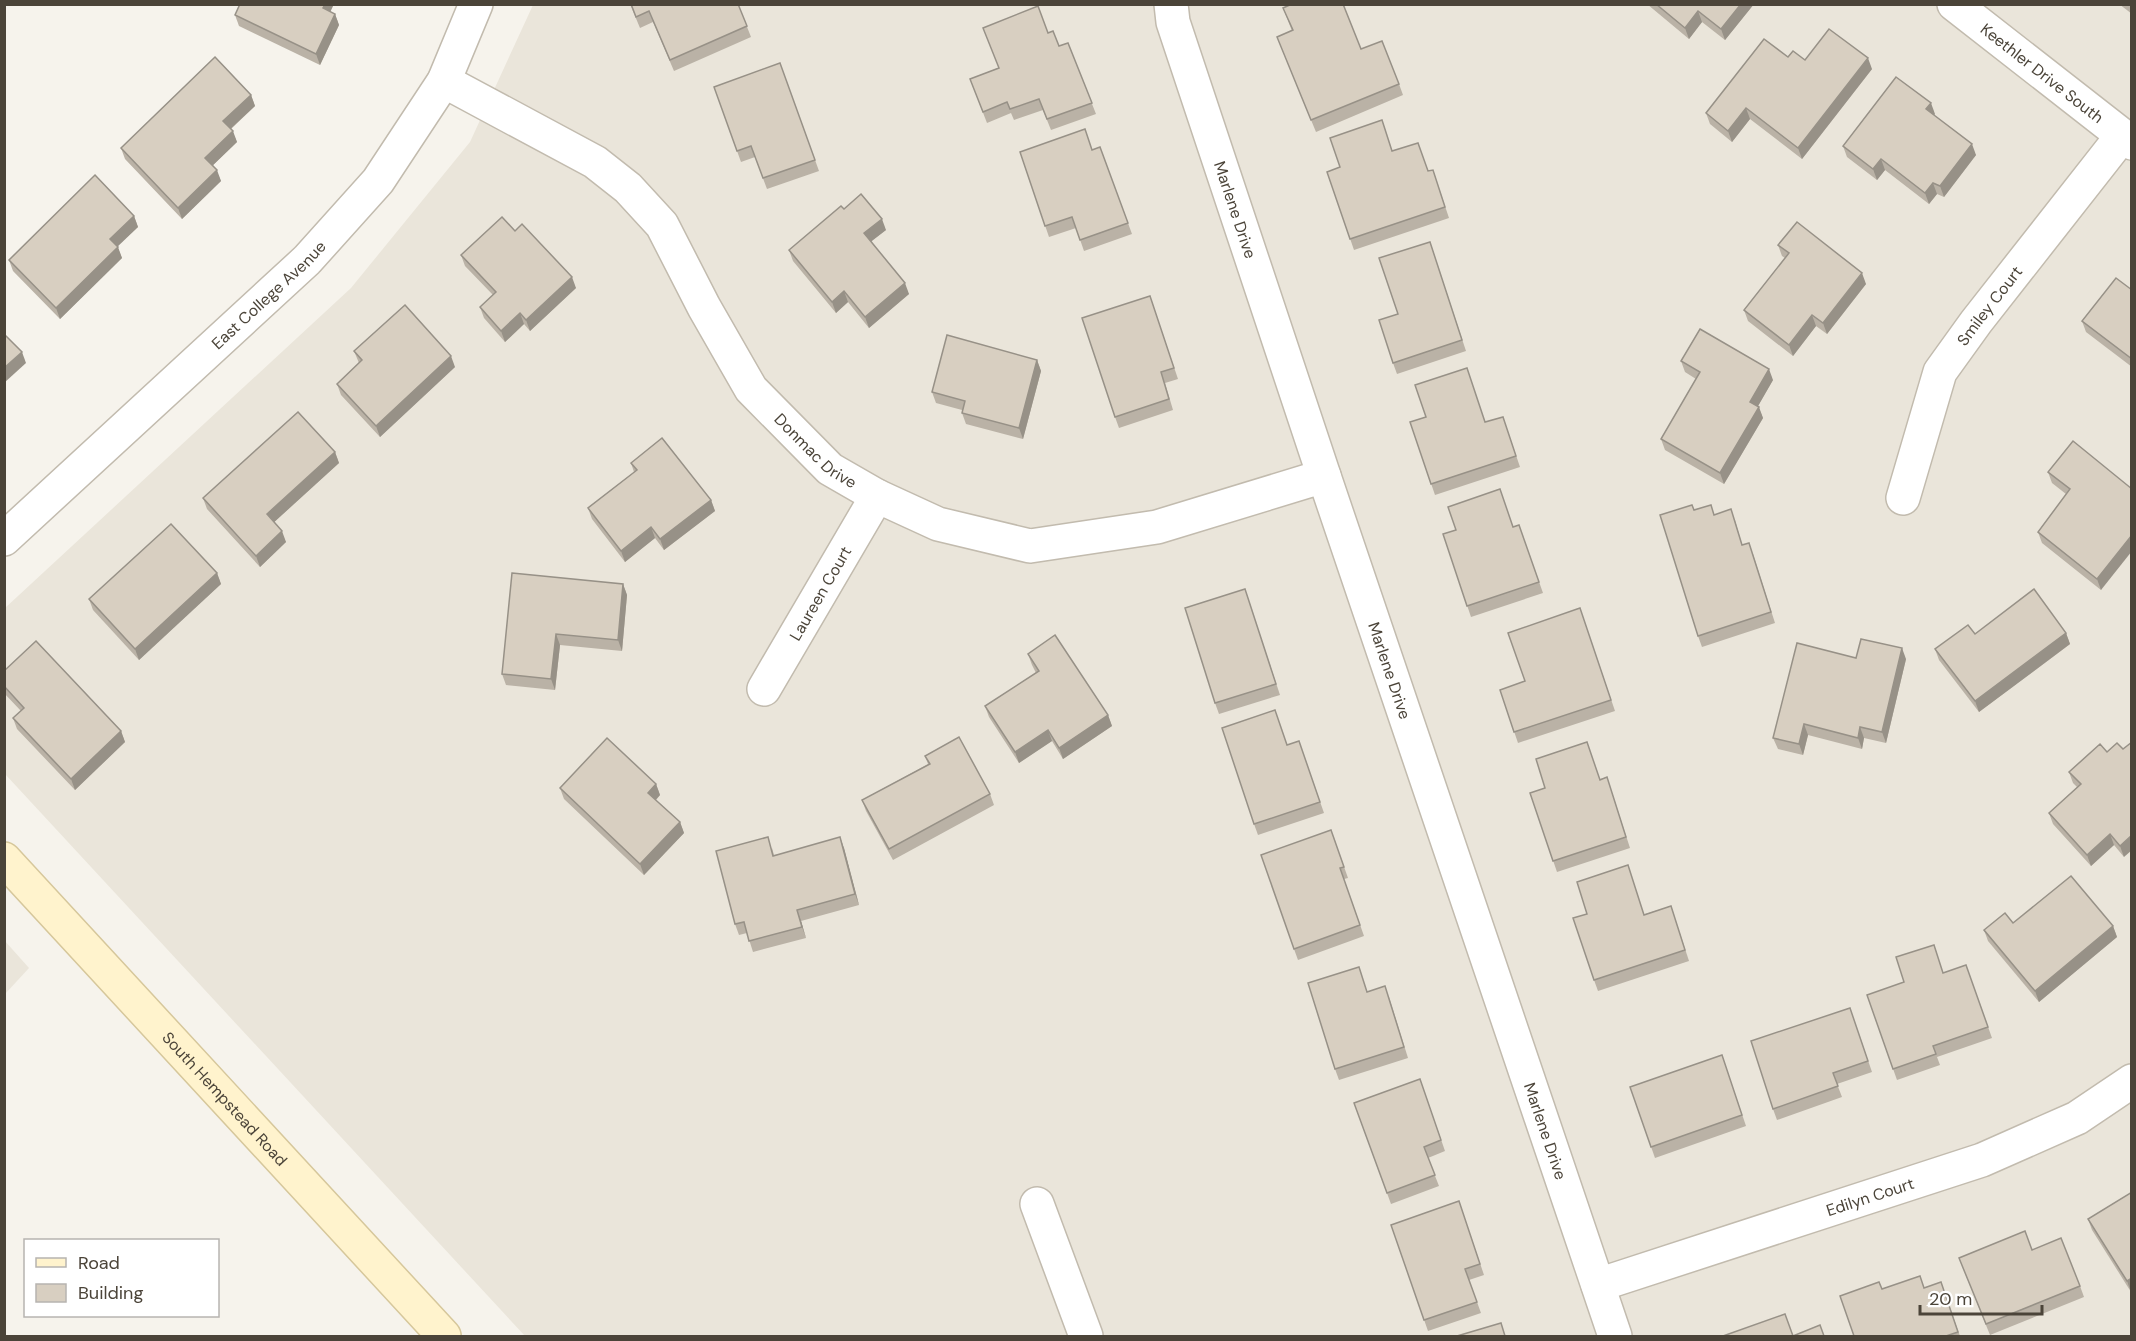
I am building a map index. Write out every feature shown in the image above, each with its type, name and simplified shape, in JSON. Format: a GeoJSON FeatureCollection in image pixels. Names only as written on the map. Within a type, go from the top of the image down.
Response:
{"type":"FeatureCollection","features":[{"type":"Feature","properties":{"kind":"street","name":"East College Avenue"},"geometry":{"type":"LineString","coordinates":[[4,539],[307,260],[378,181],[444,81],[476,4]]}},
{"type":"Feature","properties":{"kind":"street","name":"Marlene Drive"},"geometry":{"type":"LineString","coordinates":[[1171,4],[1180,44],[1615,1336]]}},
{"type":"Feature","properties":{"kind":"street","name":"Keethler Drive South"},"geometry":{"type":"LineString","coordinates":[[1954,4],[2127,139]]}},
{"type":"Feature","properties":{"kind":"street","name":"Donmac Drive"},"geometry":{"type":"LineString","coordinates":[[444,81],[595,162],[628,188],[662,225],[704,307],[751,389],[830,468],[877,496],[938,524],[1030,546],[1157,527],[1324,476]]}},
{"type":"Feature","properties":{"kind":"street","name":"Smiley Court"},"geometry":{"type":"LineString","coordinates":[[1903,498],[1940,372],[1976,321],[2127,139]]}},
{"type":"Feature","properties":{"kind":"street","name":"Laureen Court"},"geometry":{"type":"LineString","coordinates":[[764,689],[877,496]]}},
{"type":"Feature","properties":{"kind":"street","name":"South Hempstead Road"},"geometry":{"type":"LineString","coordinates":[[4,859],[444,1336]]}},
{"type":"Feature","properties":{"kind":"street","name":"Edilyn Court"},"geometry":{"type":"LineString","coordinates":[[1598,1285],[1982,1160],[2077,1118],[2132,1081]]}},
{"type":"Feature","properties":{"kind":"street"},"geometry":{"type":"LineString","coordinates":[[1036,1204],[1086,1336]]}},
{"type":"Feature","properties":{"kind":"shaded area"},"geometry":{"type":"Polygon","coordinates":[[[533,5],[2131,5],[2131,1336],[525,1336],[5,774],[5,608],[351,288],[470,142],[533,5]]]}},
{"type":"Feature","properties":{"kind":"shaded area"},"geometry":{"type":"Polygon","coordinates":[[[4,940],[29,968],[5,994],[4,994],[4,940]]]}},
{"type":"Feature","properties":{"kind":"building"},"geometry":{"type":"Polygon","coordinates":[[[240,4],[325,4],[323,8],[335,14],[316,54],[235,15],[240,4]]]}},
{"type":"Feature","properties":{"kind":"building"},"geometry":{"type":"Polygon","coordinates":[[[631,4],[738,4],[747,26],[670,60],[649,11],[636,17],[631,4]]]}},
{"type":"Feature","properties":{"kind":"building"},"geometry":{"type":"Polygon","coordinates":[[[1292,4],[1343,4],[1361,49],[1382,41],[1399,84],[1311,120],[1277,37],[1293,30],[1283,8],[1292,4]]]}},
{"type":"Feature","properties":{"kind":"building"},"geometry":{"type":"Polygon","coordinates":[[[1656,4],[1741,4],[1721,29],[1698,11],[1685,28],[1656,4]]]}},
{"type":"Feature","properties":{"kind":"building"},"geometry":{"type":"Polygon","coordinates":[[[1038,6],[1048,33],[1053,31],[1059,46],[1068,43],[1092,103],[1047,119],[1039,99],[1010,109],[1007,102],[983,112],[970,79],[999,68],[983,28],[1038,6]]]}},
{"type":"Feature","properties":{"kind":"building"},"geometry":{"type":"Polygon","coordinates":[[[1829,29],[1868,58],[1798,148],[1746,108],[1728,131],[1706,113],[1764,39],[1788,57],[1793,51],[1805,60],[1829,29]]]}},
{"type":"Feature","properties":{"kind":"building"},"geometry":{"type":"Polygon","coordinates":[[[215,57],[251,95],[223,121],[233,131],[205,158],[217,170],[178,208],[121,148],[215,57]]]}},
{"type":"Feature","properties":{"kind":"building"},"geometry":{"type":"Polygon","coordinates":[[[780,63],[815,160],[763,178],[751,146],[737,151],[714,87],[780,63]]]}},
{"type":"Feature","properties":{"kind":"building"},"geometry":{"type":"Polygon","coordinates":[[[1896,77],[1931,103],[1926,109],[1972,144],[1940,186],[1933,183],[1925,193],[1881,159],[1873,169],[1843,146],[1896,77]]]}},
{"type":"Feature","properties":{"kind":"building"},"geometry":{"type":"Polygon","coordinates":[[[1382,120],[1392,151],[1418,143],[1428,171],[1433,170],[1445,207],[1350,239],[1327,172],[1340,167],[1330,138],[1382,120]]]}},
{"type":"Feature","properties":{"kind":"building"},"geometry":{"type":"Polygon","coordinates":[[[1085,129],[1092,150],[1100,147],[1128,223],[1080,240],[1072,217],[1045,226],[1020,152],[1085,129]]]}},
{"type":"Feature","properties":{"kind":"building"},"geometry":{"type":"Polygon","coordinates":[[[95,175],[134,216],[110,239],[118,247],[56,308],[9,260],[95,175]]]}},
{"type":"Feature","properties":{"kind":"building"},"geometry":{"type":"Polygon","coordinates":[[[861,194],[882,219],[864,233],[905,283],[865,317],[844,291],[832,302],[789,250],[841,206],[844,209],[861,194]]]}},
{"type":"Feature","properties":{"kind":"building"},"geometry":{"type":"Polygon","coordinates":[[[502,217],[515,231],[522,224],[572,277],[526,320],[520,313],[501,331],[480,307],[496,292],[461,255],[502,217]]]}},
{"type":"Feature","properties":{"kind":"building"},"geometry":{"type":"Polygon","coordinates":[[[1797,222],[1862,273],[1823,323],[1812,315],[1789,345],[1744,310],[1789,253],[1778,245],[1797,222]]]}},
{"type":"Feature","properties":{"kind":"building"},"geometry":{"type":"Polygon","coordinates":[[[1430,242],[1462,340],[1393,363],[1379,320],[1398,314],[1379,258],[1430,242]]]}},
{"type":"Feature","properties":{"kind":"building"},"geometry":{"type":"Polygon","coordinates":[[[2116,278],[2132,290],[2132,359],[2082,321],[2116,278]]]}},
{"type":"Feature","properties":{"kind":"building"},"geometry":{"type":"Polygon","coordinates":[[[1150,296],[1174,368],[1161,372],[1169,399],[1115,417],[1082,318],[1150,296]]]}},
{"type":"Feature","properties":{"kind":"building"},"geometry":{"type":"Polygon","coordinates":[[[405,305],[451,356],[376,426],[337,384],[362,360],[354,351],[405,305]]]}},
{"type":"Feature","properties":{"kind":"building"},"geometry":{"type":"Polygon","coordinates":[[[1700,329],[1769,369],[1750,402],[1759,407],[1720,473],[1661,439],[1700,372],[1681,361],[1700,329]]]}},
{"type":"Feature","properties":{"kind":"building"},"geometry":{"type":"Polygon","coordinates":[[[4,334],[22,352],[4,368],[4,334]]]}},
{"type":"Feature","properties":{"kind":"building"},"geometry":{"type":"Polygon","coordinates":[[[947,335],[1037,360],[1019,428],[962,413],[965,401],[932,392],[947,335]]]}},
{"type":"Feature","properties":{"kind":"building"},"geometry":{"type":"Polygon","coordinates":[[[1467,368],[1485,422],[1503,417],[1516,456],[1431,484],[1410,422],[1426,417],[1415,385],[1467,368]]]}},
{"type":"Feature","properties":{"kind":"building"},"geometry":{"type":"Polygon","coordinates":[[[298,412],[335,452],[267,514],[282,531],[256,556],[203,498],[298,412]]]}},
{"type":"Feature","properties":{"kind":"building"},"geometry":{"type":"Polygon","coordinates":[[[662,438],[711,500],[660,539],[651,527],[621,551],[588,508],[637,470],[631,463],[662,438]]]}},
{"type":"Feature","properties":{"kind":"building"},"geometry":{"type":"Polygon","coordinates":[[[2073,441],[2132,489],[2132,535],[2097,579],[2038,532],[2070,489],[2048,472],[2073,441]]]}},
{"type":"Feature","properties":{"kind":"building"},"geometry":{"type":"Polygon","coordinates":[[[1500,489],[1513,527],[1519,525],[1539,582],[1467,606],[1443,534],[1456,530],[1448,507],[1500,489]]]}},
{"type":"Feature","properties":{"kind":"building"},"geometry":{"type":"Polygon","coordinates":[[[1692,505],[1694,510],[1711,505],[1714,515],[1731,509],[1742,545],[1749,543],[1771,612],[1698,636],[1660,515],[1692,505]]]}},
{"type":"Feature","properties":{"kind":"building"},"geometry":{"type":"Polygon","coordinates":[[[171,524],[217,573],[135,649],[89,599],[171,524]]]}},
{"type":"Feature","properties":{"kind":"building"},"geometry":{"type":"Polygon","coordinates":[[[512,573],[623,584],[618,640],[556,634],[551,679],[502,674],[512,573]]]}},
{"type":"Feature","properties":{"kind":"building"},"geometry":{"type":"Polygon","coordinates":[[[1245,589],[1276,684],[1215,703],[1185,608],[1245,589]]]}},
{"type":"Feature","properties":{"kind":"building"},"geometry":{"type":"Polygon","coordinates":[[[2034,589],[2066,633],[1975,701],[1935,649],[1968,625],[1975,634],[2034,589]]]}},
{"type":"Feature","properties":{"kind":"building"},"geometry":{"type":"Polygon","coordinates":[[[1580,608],[1611,700],[1514,732],[1500,690],[1525,681],[1508,633],[1580,608]]]}},
{"type":"Feature","properties":{"kind":"building"},"geometry":{"type":"Polygon","coordinates":[[[1055,635],[1108,715],[1059,748],[1048,730],[1015,752],[985,706],[1039,671],[1028,654],[1055,635]]]}},
{"type":"Feature","properties":{"kind":"building"},"geometry":{"type":"Polygon","coordinates":[[[1861,639],[1902,648],[1882,732],[1860,727],[1858,738],[1804,724],[1799,744],[1773,738],[1797,643],[1856,658],[1861,639]]]}},
{"type":"Feature","properties":{"kind":"building"},"geometry":{"type":"Polygon","coordinates":[[[36,641],[121,731],[71,779],[13,718],[24,708],[4,686],[4,671],[36,641]]]}},
{"type":"Feature","properties":{"kind":"building"},"geometry":{"type":"Polygon","coordinates":[[[1275,710],[1287,745],[1299,741],[1320,802],[1254,824],[1222,728],[1275,710]]]}},
{"type":"Feature","properties":{"kind":"building"},"geometry":{"type":"Polygon","coordinates":[[[959,737],[990,794],[889,849],[862,800],[930,764],[925,756],[959,737]]]}},
{"type":"Feature","properties":{"kind":"building"},"geometry":{"type":"Polygon","coordinates":[[[607,738],[656,784],[648,793],[680,822],[640,864],[560,788],[607,738]]]}},
{"type":"Feature","properties":{"kind":"building"},"geometry":{"type":"Polygon","coordinates":[[[1587,742],[1600,780],[1607,777],[1626,837],[1553,861],[1530,793],[1545,788],[1536,759],[1587,742]]]}},
{"type":"Feature","properties":{"kind":"building"},"geometry":{"type":"Polygon","coordinates":[[[2132,742],[2132,835],[2120,846],[2110,834],[2087,855],[2049,813],[2081,784],[2069,772],[2100,744],[2107,752],[2117,743],[2123,749],[2132,742]]]}},
{"type":"Feature","properties":{"kind":"building"},"geometry":{"type":"Polygon","coordinates":[[[1331,830],[1344,867],[1340,868],[1360,925],[1294,949],[1261,855],[1331,830]]]}},
{"type":"Feature","properties":{"kind":"building"},"geometry":{"type":"Polygon","coordinates":[[[768,837],[773,856],[840,837],[855,894],[797,910],[802,927],[749,941],[744,922],[735,924],[716,851],[768,837]]]}},
{"type":"Feature","properties":{"kind":"building"},"geometry":{"type":"Polygon","coordinates":[[[1628,865],[1644,915],[1671,906],[1685,950],[1594,980],[1573,918],[1587,914],[1577,882],[1628,865]]]}},
{"type":"Feature","properties":{"kind":"building"},"geometry":{"type":"Polygon","coordinates":[[[2071,876],[2113,926],[2035,991],[1984,930],[2005,913],[2013,923],[2071,876]]]}},
{"type":"Feature","properties":{"kind":"building"},"geometry":{"type":"Polygon","coordinates":[[[1934,945],[1943,973],[1966,965],[1988,1027],[1933,1046],[1936,1054],[1893,1069],[1867,995],[1904,982],[1896,957],[1934,945]]]}},
{"type":"Feature","properties":{"kind":"building"},"geometry":{"type":"Polygon","coordinates":[[[1359,967],[1367,992],[1385,986],[1404,1047],[1335,1069],[1308,983],[1359,967]]]}},
{"type":"Feature","properties":{"kind":"building"},"geometry":{"type":"Polygon","coordinates":[[[1850,1008],[1868,1061],[1833,1073],[1838,1086],[1773,1109],[1751,1041],[1850,1008]]]}},
{"type":"Feature","properties":{"kind":"building"},"geometry":{"type":"Polygon","coordinates":[[[1722,1055],[1742,1115],[1651,1147],[1630,1087],[1722,1055]]]}},
{"type":"Feature","properties":{"kind":"building"},"geometry":{"type":"Polygon","coordinates":[[[1420,1079],[1441,1140],[1424,1147],[1435,1175],[1387,1193],[1354,1103],[1420,1079]]]}},
{"type":"Feature","properties":{"kind":"building"},"geometry":{"type":"Polygon","coordinates":[[[2132,1192],[2132,1278],[2127,1281],[2088,1219],[2132,1192]]]}},
{"type":"Feature","properties":{"kind":"building"},"geometry":{"type":"Polygon","coordinates":[[[1459,1201],[1480,1264],[1465,1269],[1477,1302],[1424,1320],[1391,1225],[1459,1201]]]}},
{"type":"Feature","properties":{"kind":"building"},"geometry":{"type":"Polygon","coordinates":[[[2025,1231],[2032,1250],[2061,1238],[2080,1286],[1986,1324],[1959,1258],[2025,1231]]]}},
{"type":"Feature","properties":{"kind":"building"},"geometry":{"type":"Polygon","coordinates":[[[1920,1276],[1924,1288],[1941,1282],[1958,1332],[1946,1336],[1854,1336],[1840,1296],[1879,1282],[1882,1289],[1920,1276]]]}},
{"type":"Feature","properties":{"kind":"building"},"geometry":{"type":"Polygon","coordinates":[[[1785,1314],[1793,1336],[1723,1336],[1785,1314]]]}},
{"type":"Feature","properties":{"kind":"building"},"geometry":{"type":"Polygon","coordinates":[[[1501,1323],[1505,1336],[1457,1336],[1501,1323]]]}},
{"type":"Feature","properties":{"kind":"building"},"geometry":{"type":"Polygon","coordinates":[[[1820,1325],[1824,1336],[1793,1336],[1820,1325]]]}}]}
